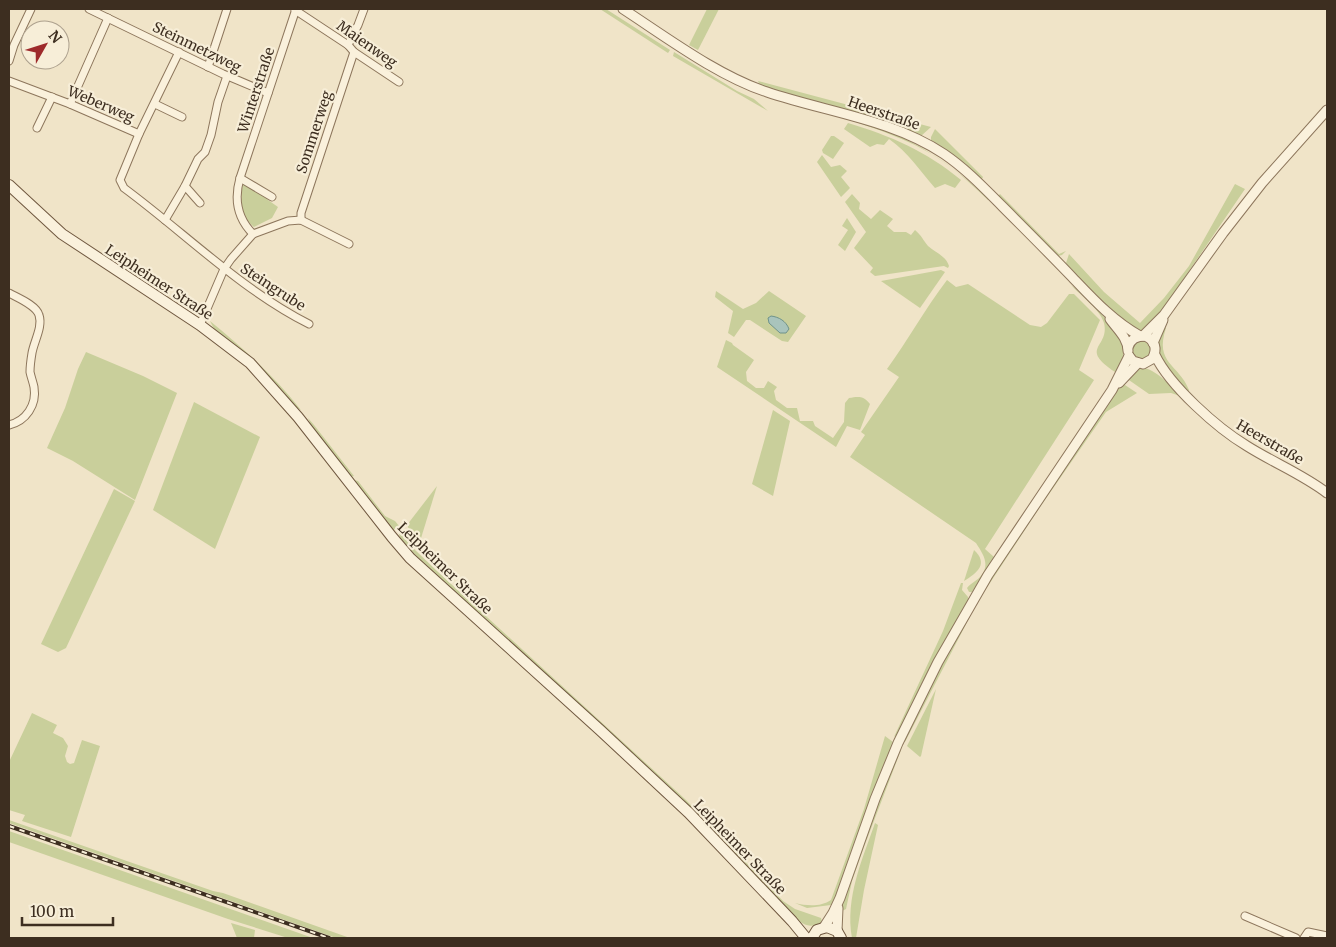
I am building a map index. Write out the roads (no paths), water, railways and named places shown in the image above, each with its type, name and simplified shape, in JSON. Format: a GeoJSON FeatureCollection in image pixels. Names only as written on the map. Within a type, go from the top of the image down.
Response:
{"type":"FeatureCollection","features":[{"type":"Feature","properties":{"kind":"main road","name":"Leipheimer Straße"},"geometry":{"type":"LineString","coordinates":[[9,185],[62,234],[200,325],[250,363],[267,380],[309,431],[410,558],[689,813],[806,938]]}},
{"type":"Feature","properties":{"kind":"main road","name":"Leipheimer Straße"},"geometry":{"type":"LineString","coordinates":[[792,921],[817,932],[831,928],[839,935]]}},
{"type":"Feature","properties":{"kind":"street"},"geometry":{"type":"LineString","coordinates":[[9,61],[31,9]]}},
{"type":"Feature","properties":{"kind":"street","name":"Steinmetzweg"},"geometry":{"type":"LineString","coordinates":[[89,9],[227,76],[268,93]]}},
{"type":"Feature","properties":{"kind":"street"},"geometry":{"type":"LineString","coordinates":[[208,67],[227,9]]}},
{"type":"Feature","properties":{"kind":"street","name":"Maienweg"},"geometry":{"type":"LineString","coordinates":[[296,9],[348,45],[354,52],[399,82]]}},
{"type":"Feature","properties":{"kind":"street","name":"Winterstraße"},"geometry":{"type":"LineString","coordinates":[[253,234],[241,216],[236,197],[240,178],[296,9]]}},
{"type":"Feature","properties":{"kind":"street"},"geometry":{"type":"LineString","coordinates":[[348,45],[364,9]]}},
{"type":"Feature","properties":{"kind":"street","name":"Heerstraße"},"geometry":{"type":"LineString","coordinates":[[623,9],[711,65],[752,86],[797,102],[892,128],[925,142],[976,179],[1097,303],[1125,327],[1141,336]]}},
{"type":"Feature","properties":{"kind":"street"},"geometry":{"type":"LineString","coordinates":[[70,104],[108,18]]}},
{"type":"Feature","properties":{"kind":"street"},"geometry":{"type":"LineString","coordinates":[[139,134],[179,52]]}},
{"type":"Feature","properties":{"kind":"street","name":"Sommerweg"},"geometry":{"type":"LineString","coordinates":[[300,220],[300,213],[354,52]]}},
{"type":"Feature","properties":{"kind":"street"},"geometry":{"type":"LineString","coordinates":[[165,220],[198,159],[205,152],[227,76]]}},
{"type":"Feature","properties":{"kind":"street","name":"Weberweg"},"geometry":{"type":"LineString","coordinates":[[9,81],[70,104],[139,134]]}},
{"type":"Feature","properties":{"kind":"street","name":"Weberweg"},"geometry":{"type":"LineString","coordinates":[[37,128],[52,97]]}},
{"type":"Feature","properties":{"kind":"street"},"geometry":{"type":"LineString","coordinates":[[155,104],[182,117]]}},
{"type":"Feature","properties":{"kind":"street"},"geometry":{"type":"LineString","coordinates":[[1153,343],[1164,316],[1223,232],[1262,182],[1327,110]]}},
{"type":"Feature","properties":{"kind":"street","name":"Steingrube"},"geometry":{"type":"LineString","coordinates":[[139,134],[120,180],[124,188],[224,269],[285,311],[309,324]]}},
{"type":"Feature","properties":{"kind":"street"},"geometry":{"type":"LineString","coordinates":[[240,178],[272,197]]}},
{"type":"Feature","properties":{"kind":"street"},"geometry":{"type":"LineString","coordinates":[[185,186],[200,203]]}},
{"type":"Feature","properties":{"kind":"street"},"geometry":{"type":"LineString","coordinates":[[200,325],[224,269],[253,234],[288,221],[300,220],[349,244]]}},
{"type":"Feature","properties":{"kind":"street"},"geometry":{"type":"LineString","coordinates":[[9,292],[34,308],[39,314],[41,323],[32,353],[30,372],[35,389],[34,402],[27,416],[9,425]]}},
{"type":"Feature","properties":{"kind":"street","name":"Heerstraße"},"geometry":{"type":"LineString","coordinates":[[1097,303],[1123,336],[1129,351]]}},
{"type":"Feature","properties":{"kind":"street"},"geometry":{"type":"LineString","coordinates":[[817,932],[833,913],[840,898],[891,759],[938,662],[988,576],[1112,390],[1132,340],[1141,336],[1164,316]]}},
{"type":"Feature","properties":{"kind":"street"},"geometry":{"type":"LineString","coordinates":[[1112,390],[1138,363],[1151,358],[1155,350],[1153,343],[1149,338],[1141,336]]}},
{"type":"Feature","properties":{"kind":"street"},"geometry":{"type":"LineString","coordinates":[[1129,351],[1138,363]]}},
{"type":"Feature","properties":{"kind":"street","name":"Heerstraße"},"geometry":{"type":"LineString","coordinates":[[1151,358],[1180,390],[1235,439],[1307,479],[1327,493]]}},
{"type":"Feature","properties":{"kind":"street"},"geometry":{"type":"LineString","coordinates":[[839,935],[836,920],[840,898]]}},
{"type":"Feature","properties":{"kind":"street"},"geometry":{"type":"LineString","coordinates":[[1245,916],[1296,938]]}},
{"type":"Feature","properties":{"kind":"street"},"geometry":{"type":"LineString","coordinates":[[1304,938],[1308,932],[1327,936]]}},
{"type":"Feature","properties":{"kind":"water"},"geometry":{"type":"Polygon","coordinates":[[[771,316],[779,318],[786,324],[789,329],[786,333],[780,333],[769,323],[768,318],[771,316]]]}},
{"type":"Feature","properties":{"kind":"railway"},"geometry":{"type":"LineString","coordinates":[[9,826],[329,938]]}}]}
